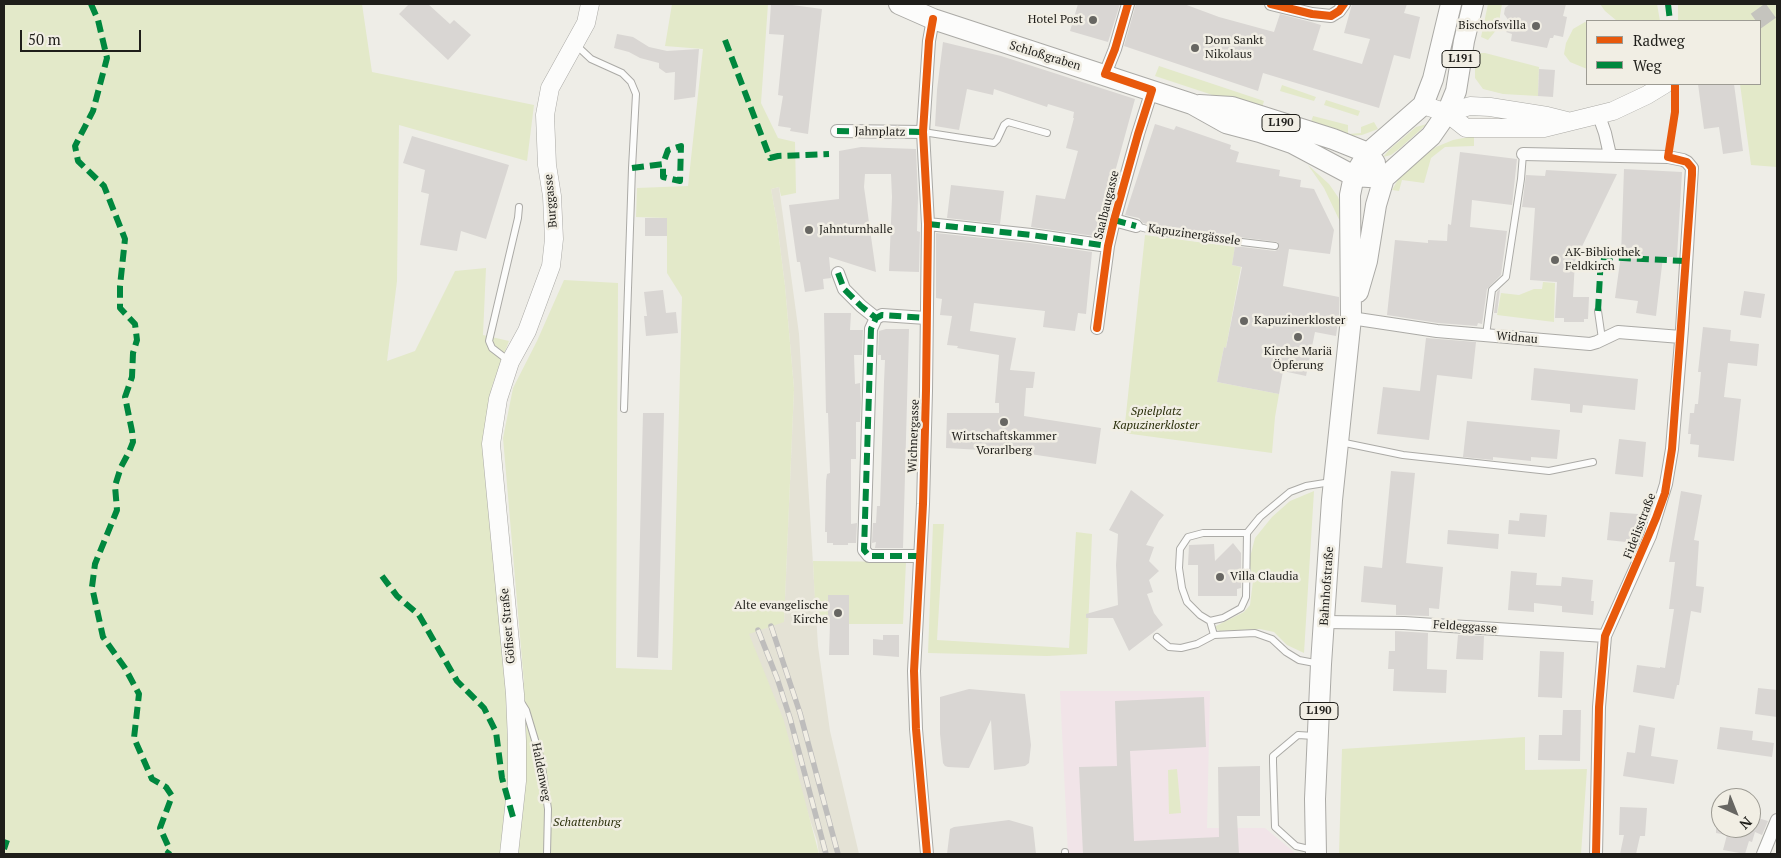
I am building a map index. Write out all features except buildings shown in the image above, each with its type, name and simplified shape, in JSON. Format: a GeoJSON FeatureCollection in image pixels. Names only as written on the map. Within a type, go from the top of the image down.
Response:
{"type":"FeatureCollection","features":[{"type":"Feature","properties":{"kind":"main road","name":"Burggasse"},"geometry":{"type":"LineString","coordinates":[[498,399],[510,362],[527,331],[551,266],[554,239],[544,114],[550,88],[586,23],[590,4]]}},
{"type":"Feature","properties":{"kind":"main road","name":"Schloßgraben"},"geometry":{"type":"LineString","coordinates":[[899,4],[933,19],[1106,74],[1192,104],[1226,123],[1292,143],[1354,176],[1384,178]]}},
{"type":"Feature","properties":{"kind":"main road","name":"L191"},"geometry":{"type":"LineString","coordinates":[[1354,176],[1368,152],[1423,105],[1433,79],[1451,4]]}},
{"type":"Feature","properties":{"kind":"main road","name":"L191"},"geometry":{"type":"LineString","coordinates":[[1384,178],[1431,136],[1447,114],[1456,91],[1464,41],[1473,4]]}},
{"type":"Feature","properties":{"kind":"main road"},"geometry":{"type":"LineString","coordinates":[[1423,105],[1447,114],[1466,128],[1544,128],[1599,116],[1647,96],[1664,85]]}},
{"type":"Feature","properties":{"kind":"main road","name":"Schloßgraben"},"geometry":{"type":"LineString","coordinates":[[1192,104],[1232,106],[1368,152]]}},
{"type":"Feature","properties":{"kind":"main road"},"geometry":{"type":"LineString","coordinates":[[1368,152],[1384,178]]}},
{"type":"Feature","properties":{"kind":"main road","name":"Bahnhofstraße"},"geometry":{"type":"LineString","coordinates":[[1316,852],[1315,800],[1321,664],[1334,481],[1351,318],[1350,195],[1354,176]]}},
{"type":"Feature","properties":{"kind":"main road","name":"Bahnhofstraße"},"geometry":{"type":"LineString","coordinates":[[1351,318],[1367,260],[1376,205],[1384,178]]}},
{"type":"Feature","properties":{"kind":"main road","name":"Göfiser Straße"},"geometry":{"type":"LineString","coordinates":[[498,399],[491,444],[515,694],[517,781],[510,854]]}},
{"type":"Feature","properties":{"kind":"street"},"geometry":{"type":"LineString","coordinates":[[1106,74],[1128,4]]}},
{"type":"Feature","properties":{"kind":"street"},"geometry":{"type":"LineString","coordinates":[[1271,4],[1312,14],[1331,16],[1339,12],[1344,4]]}},
{"type":"Feature","properties":{"kind":"street","name":"Wichnergasse"},"geometry":{"type":"LineString","coordinates":[[927,854],[916,729],[914,670],[926,391],[928,224],[923,132],[928,48],[933,19]]}},
{"type":"Feature","properties":{"kind":"street","name":"Saalbaugasse"},"geometry":{"type":"LineString","coordinates":[[1097,328],[1108,246],[1114,220],[1152,90]]}},
{"type":"Feature","properties":{"kind":"street"},"geometry":{"type":"LineString","coordinates":[[1523,154],[1610,155],[1599,116]]}},
{"type":"Feature","properties":{"kind":"street","name":"Jahnplatz"},"geometry":{"type":"LineString","coordinates":[[837,132],[923,132]]}},
{"type":"Feature","properties":{"kind":"street","name":"Fidelisstraße"},"geometry":{"type":"LineString","coordinates":[[1596,854],[1599,708],[1605,636],[1650,536],[1666,484],[1672,449],[1692,168],[1683,160],[1668,157],[1610,155]]}},
{"type":"Feature","properties":{"kind":"street","name":"Kapuzinergässele"},"geometry":{"type":"LineString","coordinates":[[1114,220],[1136,226]]}},
{"type":"Feature","properties":{"kind":"street","name":"Saalbaugasse"},"geometry":{"type":"LineString","coordinates":[[928,224],[1031,235],[1108,246]]}},
{"type":"Feature","properties":{"kind":"street"},"geometry":{"type":"LineString","coordinates":[[838,273],[844,289],[876,318]]}},
{"type":"Feature","properties":{"kind":"street"},"geometry":{"type":"LineString","coordinates":[[920,556],[869,556],[864,550],[871,329],[876,318],[882,316],[926,318]]}},
{"type":"Feature","properties":{"kind":"street","name":"Widnau"},"geometry":{"type":"LineString","coordinates":[[1351,318],[1437,331],[1590,344],[1618,332],[1681,337]]}},
{"type":"Feature","properties":{"kind":"street","name":"Feldeggasse"},"geometry":{"type":"LineString","coordinates":[[1324,622],[1404,623],[1605,636]]}},
{"type":"Feature","properties":{"kind":"street"},"geometry":{"type":"LineString","coordinates":[[1762,854],[1777,820]]}},
{"type":"Feature","properties":{"kind":"lane"},"geometry":{"type":"LineString","coordinates":[[575,44],[591,59],[622,73],[631,82],[636,94],[624,408]]}},
{"type":"Feature","properties":{"kind":"lane"},"geometry":{"type":"LineString","coordinates":[[923,132],[994,143],[1004,125],[1008,122],[1048,133]]}},
{"type":"Feature","properties":{"kind":"lane"},"geometry":{"type":"LineString","coordinates":[[1486,335],[1492,290],[1506,277],[1521,180],[1523,154]]}},
{"type":"Feature","properties":{"kind":"lane"},"geometry":{"type":"LineString","coordinates":[[510,362],[492,348],[489,342],[519,207]]}},
{"type":"Feature","properties":{"kind":"lane","name":"Kapuzinergässele"},"geometry":{"type":"LineString","coordinates":[[1136,226],[1158,232],[1275,246]]}},
{"type":"Feature","properties":{"kind":"lane"},"geometry":{"type":"LineString","coordinates":[[1598,311],[1602,339]]}},
{"type":"Feature","properties":{"kind":"lane"},"geometry":{"type":"LineString","coordinates":[[1338,442],[1403,455],[1549,471],[1592,462]]}},
{"type":"Feature","properties":{"kind":"lane"},"geometry":{"type":"LineString","coordinates":[[1210,621],[1223,618],[1241,608],[1246,598],[1247,533],[1260,517],[1290,492],[1306,486],[1334,481]]}},
{"type":"Feature","properties":{"kind":"lane"},"geometry":{"type":"LineString","coordinates":[[1214,635],[1210,621],[1200,615],[1187,602],[1182,588],[1179,568],[1180,549],[1188,537],[1203,533],[1247,533]]}},
{"type":"Feature","properties":{"kind":"lane"},"geometry":{"type":"LineString","coordinates":[[1157,637],[1169,647],[1181,648],[1197,644],[1214,635],[1255,633],[1272,639],[1286,652],[1299,660],[1321,664]]}},
{"type":"Feature","properties":{"kind":"lane","name":"Haldenweg"},"geometry":{"type":"LineString","coordinates":[[515,694],[526,710],[541,760],[548,808],[548,854]]}},
{"type":"Feature","properties":{"kind":"lane"},"geometry":{"type":"LineString","coordinates":[[1316,852],[1296,846],[1275,827],[1273,756],[1298,735],[1318,736]]}},
{"type":"Feature","properties":{"kind":"shaded area"},"geometry":{"type":"Polygon","coordinates":[[[779,187],[799,334],[818,646],[830,731],[859,854],[819,854],[817,841],[748,633],[784,621],[794,389],[785,286],[771,189],[779,187]]]}},
{"type":"Feature","properties":{"kind":"shaded area"},"geometry":{"type":"Polygon","coordinates":[[[1060,691],[1210,691],[1207,828],[1265,828],[1294,854],[1068,854],[1060,691]]]}},
{"type":"Feature","properties":{"kind":"green space","name":"Schattenburg"},"geometry":{"type":"Polygon","coordinates":[[[4,4],[362,4],[372,72],[534,105],[527,161],[399,125],[397,281],[387,361],[415,351],[455,271],[486,268],[483,335],[509,341],[492,386],[484,439],[506,687],[524,683],[503,438],[513,388],[537,341],[564,280],[618,283],[616,668],[672,670],[682,297],[667,273],[667,218],[636,217],[637,188],[688,186],[703,49],[665,46],[672,4],[768,4],[761,103],[778,138],[795,142],[796,193],[781,196],[779,187],[771,189],[785,286],[794,389],[784,622],[749,634],[784,721],[819,854],[4,854],[4,4]]]}},
{"type":"Feature","properties":{"kind":"green space"},"geometry":{"type":"Polygon","coordinates":[[[1488,4],[1502,4],[1498,28],[1488,40],[1481,37],[1488,4]]]}},
{"type":"Feature","properties":{"kind":"green space"},"geometry":{"type":"Polygon","coordinates":[[[1600,4],[1657,4],[1660,20],[1616,20],[1600,4]]]}},
{"type":"Feature","properties":{"kind":"green space"},"geometry":{"type":"Polygon","coordinates":[[[1678,4],[1777,4],[1777,167],[1751,165],[1740,85],[1761,85],[1761,20],[1678,20],[1678,4]]]}},
{"type":"Feature","properties":{"kind":"green space"},"geometry":{"type":"Polygon","coordinates":[[[1586,22],[1586,69],[1570,62],[1564,54],[1566,43],[1573,29],[1586,22]]]}},
{"type":"Feature","properties":{"kind":"green space"},"geometry":{"type":"Polygon","coordinates":[[[1479,53],[1539,67],[1538,96],[1503,94],[1483,89],[1475,78],[1475,68],[1479,53]]]}},
{"type":"Feature","properties":{"kind":"green space"},"geometry":{"type":"Polygon","coordinates":[[[1159,66],[1264,101],[1261,111],[1155,76],[1159,66]]]}},
{"type":"Feature","properties":{"kind":"green space"},"geometry":{"type":"Polygon","coordinates":[[[1282,85],[1316,97],[1314,101],[1280,91],[1282,85]]]}},
{"type":"Feature","properties":{"kind":"green space"},"geometry":{"type":"Polygon","coordinates":[[[1326,100],[1360,111],[1358,116],[1324,105],[1326,100]]]}},
{"type":"Feature","properties":{"kind":"green space"},"geometry":{"type":"Polygon","coordinates":[[[1313,116],[1348,125],[1348,134],[1361,133],[1361,127],[1374,122],[1378,129],[1362,135],[1348,136],[1310,125],[1313,116]]]}},
{"type":"Feature","properties":{"kind":"green space"},"geometry":{"type":"Polygon","coordinates":[[[1427,124],[1391,155],[1383,157],[1416,127],[1427,124]]]}},
{"type":"Feature","properties":{"kind":"green space"},"geometry":{"type":"Polygon","coordinates":[[[1474,136],[1474,146],[1445,147],[1431,158],[1424,183],[1402,180],[1399,191],[1392,190],[1399,178],[1436,147],[1453,140],[1474,136]]]}},
{"type":"Feature","properties":{"kind":"green space"},"geometry":{"type":"Polygon","coordinates":[[[1308,165],[1329,184],[1338,197],[1345,215],[1346,234],[1324,188],[1308,165]]]}},
{"type":"Feature","properties":{"kind":"green space","name":"Spielplatz Kapuzinerkloster"},"geometry":{"type":"Polygon","coordinates":[[[1145,235],[1235,247],[1232,265],[1241,267],[1226,348],[1224,347],[1217,382],[1279,394],[1272,453],[1124,433],[1145,235]]]}},
{"type":"Feature","properties":{"kind":"green space"},"geometry":{"type":"Polygon","coordinates":[[[1543,282],[1555,283],[1554,322],[1497,315],[1501,293],[1519,295],[1534,289],[1542,289],[1543,282]]]}},
{"type":"Feature","properties":{"kind":"green space"},"geometry":{"type":"Polygon","coordinates":[[[1314,491],[1304,653],[1287,645],[1274,632],[1260,629],[1220,631],[1216,629],[1216,626],[1244,612],[1250,605],[1253,581],[1249,561],[1255,538],[1272,517],[1290,501],[1314,491]]]}},
{"type":"Feature","properties":{"kind":"green space"},"geometry":{"type":"Polygon","coordinates":[[[933,524],[944,524],[937,640],[1069,648],[1076,532],[1092,534],[1087,654],[1047,656],[928,653],[933,524]]]}},
{"type":"Feature","properties":{"kind":"green space"},"geometry":{"type":"Polygon","coordinates":[[[813,561],[906,562],[903,624],[816,624],[813,561]]]}},
{"type":"Feature","properties":{"kind":"green space"},"geometry":{"type":"Polygon","coordinates":[[[1525,737],[1525,770],[1587,769],[1581,854],[1339,854],[1342,749],[1525,737]]]}},
{"type":"Feature","properties":{"kind":"green space"},"geometry":{"type":"Polygon","coordinates":[[[1177,769],[1181,813],[1169,814],[1168,770],[1177,769]]]}},
{"type":"Feature","properties":{"kind":"tunnel"},"geometry":{"type":"LineString","coordinates":[[1757,20],[1777,6]]}},
{"type":"Feature","properties":{"kind":"railway"},"geometry":{"type":"LineString","coordinates":[[771,626],[800,713],[838,854]]}},
{"type":"Feature","properties":{"kind":"railway"},"geometry":{"type":"LineString","coordinates":[[758,630],[790,718],[826,854]]}},
{"type":"Feature","properties":{"kind":"marked path"},"geometry":{"type":"LineString","coordinates":[[91,4],[98,20],[107,58],[93,111],[75,146],[78,161],[104,186],[125,239],[120,286],[120,308],[135,324],[137,340],[133,353],[132,377],[125,397],[133,442],[121,467],[115,486],[117,510],[95,564],[92,587],[103,637],[125,668],[139,694],[134,738],[152,779],[166,787],[172,796],[160,828],[170,850],[167,854]]}},
{"type":"Feature","properties":{"kind":"marked path"},"geometry":{"type":"LineString","coordinates":[[1668,4],[1670,20]]}},
{"type":"Feature","properties":{"kind":"marked path"},"geometry":{"type":"LineString","coordinates":[[725,40],[770,158],[829,154]]}},
{"type":"Feature","properties":{"kind":"marked path"},"geometry":{"type":"LineString","coordinates":[[837,131],[923,132]]}},
{"type":"Feature","properties":{"kind":"marked path"},"geometry":{"type":"LineString","coordinates":[[632,168],[663,164],[663,177],[680,181],[681,146],[668,150],[663,164]]}},
{"type":"Feature","properties":{"kind":"marked path"},"geometry":{"type":"LineString","coordinates":[[1114,220],[1136,226]]}},
{"type":"Feature","properties":{"kind":"marked path"},"geometry":{"type":"LineString","coordinates":[[928,224],[1031,235],[1108,246]]}},
{"type":"Feature","properties":{"kind":"marked path"},"geometry":{"type":"LineString","coordinates":[[1598,311],[1601,257],[1686,261]]}},
{"type":"Feature","properties":{"kind":"marked path"},"geometry":{"type":"LineString","coordinates":[[838,273],[844,289],[876,318]]}},
{"type":"Feature","properties":{"kind":"marked path"},"geometry":{"type":"LineString","coordinates":[[920,556],[869,556],[864,550],[871,329],[876,318],[882,315],[926,318]]}},
{"type":"Feature","properties":{"kind":"marked path"},"geometry":{"type":"LineString","coordinates":[[382,576],[397,596],[419,615],[457,681],[484,708],[496,732],[502,778],[513,817]]}},
{"type":"Feature","properties":{"kind":"marked path"},"geometry":{"type":"LineString","coordinates":[[4,849],[7,840]]}},
{"type":"Feature","properties":{"kind":"cycle path"},"geometry":{"type":"LineString","coordinates":[[1097,328],[1108,246],[1114,220],[1152,90],[1105,74],[1115,49],[1128,4]]}},
{"type":"Feature","properties":{"kind":"cycle path"},"geometry":{"type":"LineString","coordinates":[[1271,4],[1312,14],[1331,16],[1339,11],[1344,4]]}},
{"type":"Feature","properties":{"kind":"cycle path"},"geometry":{"type":"LineString","coordinates":[[927,854],[916,729],[914,671],[923,504],[926,391],[928,224],[923,132],[929,41],[933,19]]}},
{"type":"Feature","properties":{"kind":"cycle path"},"geometry":{"type":"LineString","coordinates":[[1596,854],[1599,707],[1605,636],[1665,493],[1672,449],[1692,175],[1692,168],[1687,162],[1668,157],[1675,112],[1675,85]]}},
{"type":"Feature","properties":{"kind":"place","name":"Hotel Post"},"geometry":{"type":"Point","coordinates":[1093,20]}},
{"type":"Feature","properties":{"kind":"place","name":"Bischofsvilla"},"geometry":{"type":"Point","coordinates":[1536,26]}},
{"type":"Feature","properties":{"kind":"place","name":"Dom Sankt Nikolaus"},"geometry":{"type":"Point","coordinates":[1195,48]}},
{"type":"Feature","properties":{"kind":"place","name":"Jahnturnhalle"},"geometry":{"type":"Point","coordinates":[809,230]}},
{"type":"Feature","properties":{"kind":"place","name":"AK-Bibliothek Feldkirch"},"geometry":{"type":"Point","coordinates":[1555,260]}},
{"type":"Feature","properties":{"kind":"place","name":"Kapuzinerkloster"},"geometry":{"type":"Point","coordinates":[1244,321]}},
{"type":"Feature","properties":{"kind":"place","name":"Kirche Mariä Öpferung"},"geometry":{"type":"Point","coordinates":[1298,337]}},
{"type":"Feature","properties":{"kind":"place","name":"Wirtschaftskammer Vorarlberg"},"geometry":{"type":"Point","coordinates":[1004,422]}},
{"type":"Feature","properties":{"kind":"place","name":"Villa Claudia"},"geometry":{"type":"Point","coordinates":[1220,577]}},
{"type":"Feature","properties":{"kind":"place","name":"Alte evangelische Kirche"},"geometry":{"type":"Point","coordinates":[838,613]}}]}
